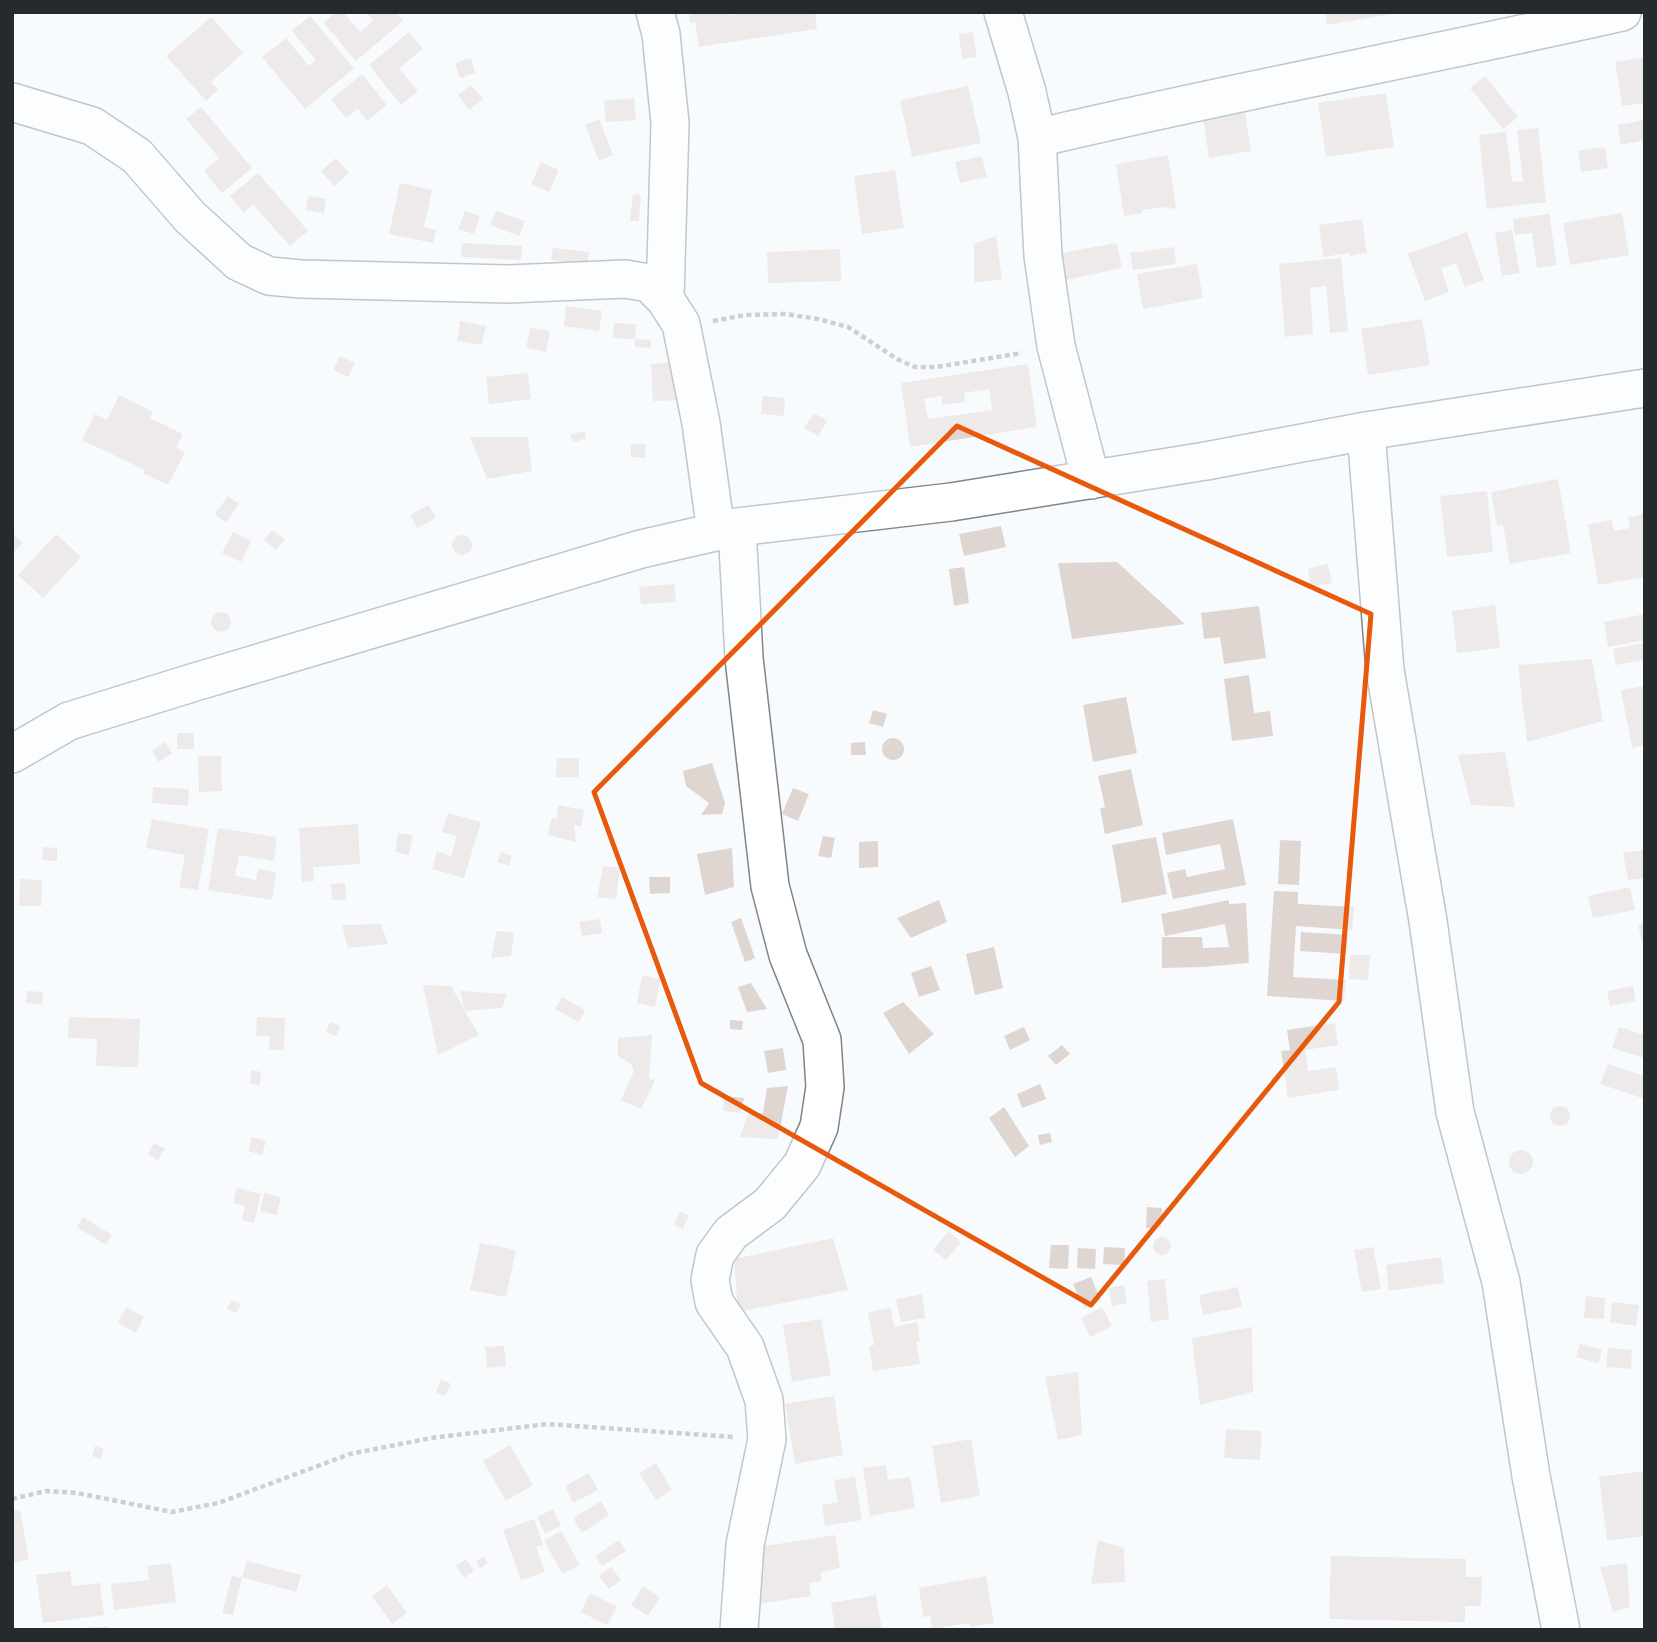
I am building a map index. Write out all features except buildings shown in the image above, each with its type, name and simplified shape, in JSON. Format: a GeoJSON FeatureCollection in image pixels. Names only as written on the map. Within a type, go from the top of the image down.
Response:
{"type":"FeatureCollection","features":[{"type":"Feature","properties":{"kind":"street"},"geometry":{"type":"LineString","coordinates":[[655,12],[662,34],[670,123],[673,311],[727,530],[770,886],[788,955],[822,1040],[825,1087],[819,1127],[802,1164],[769,1203],[731,1233],[715,1255],[710,1280],[714,1302],[745,1347],[764,1400],[766,1439],[744,1545],[739,1630]]}},
{"type":"Feature","properties":{"kind":"street"},"geometry":{"type":"LineString","coordinates":[[1003,12],[1027,92],[1037,138],[1042,256],[1056,346],[1091,480]]}},
{"type":"Feature","properties":{"kind":"street"},"geometry":{"type":"LineString","coordinates":[[1037,138],[1622,12]]}},
{"type":"Feature","properties":{"kind":"street"},"geometry":{"type":"LineString","coordinates":[[12,102],[92,126],[137,156],[190,216],[239,262],[269,275],[301,279],[508,284],[625,279],[649,283],[673,311]]}},
{"type":"Feature","properties":{"kind":"street"},"geometry":{"type":"LineString","coordinates":[[12,754],[69,721],[641,549],[727,530],[951,502],[1206,461],[1366,431],[1645,387]]}},
{"type":"Feature","properties":{"kind":"street"},"geometry":{"type":"LineString","coordinates":[[1366,431],[1385,670],[1428,921],[1455,1112],[1501,1282],[1531,1476],[1561,1630]]}},
{"type":"Feature","properties":{"kind":"path"},"geometry":{"type":"LineString","coordinates":[[673,311],[705,322],[745,315],[785,314],[818,318],[848,327],[897,359],[915,367],[993,359],[1056,346]]}},
{"type":"Feature","properties":{"kind":"path"},"geometry":{"type":"LineString","coordinates":[[12,1499],[46,1491],[77,1493],[172,1512],[218,1503],[350,1454],[431,1438],[547,1424],[766,1439]]}},
{"type":"Feature","properties":{"kind":"highlighted area"},"geometry":{"type":"Polygon","coordinates":[[[957,426],[1371,614],[1339,1002],[1091,1305],[701,1083],[594,792],[957,426]]]}}]}
